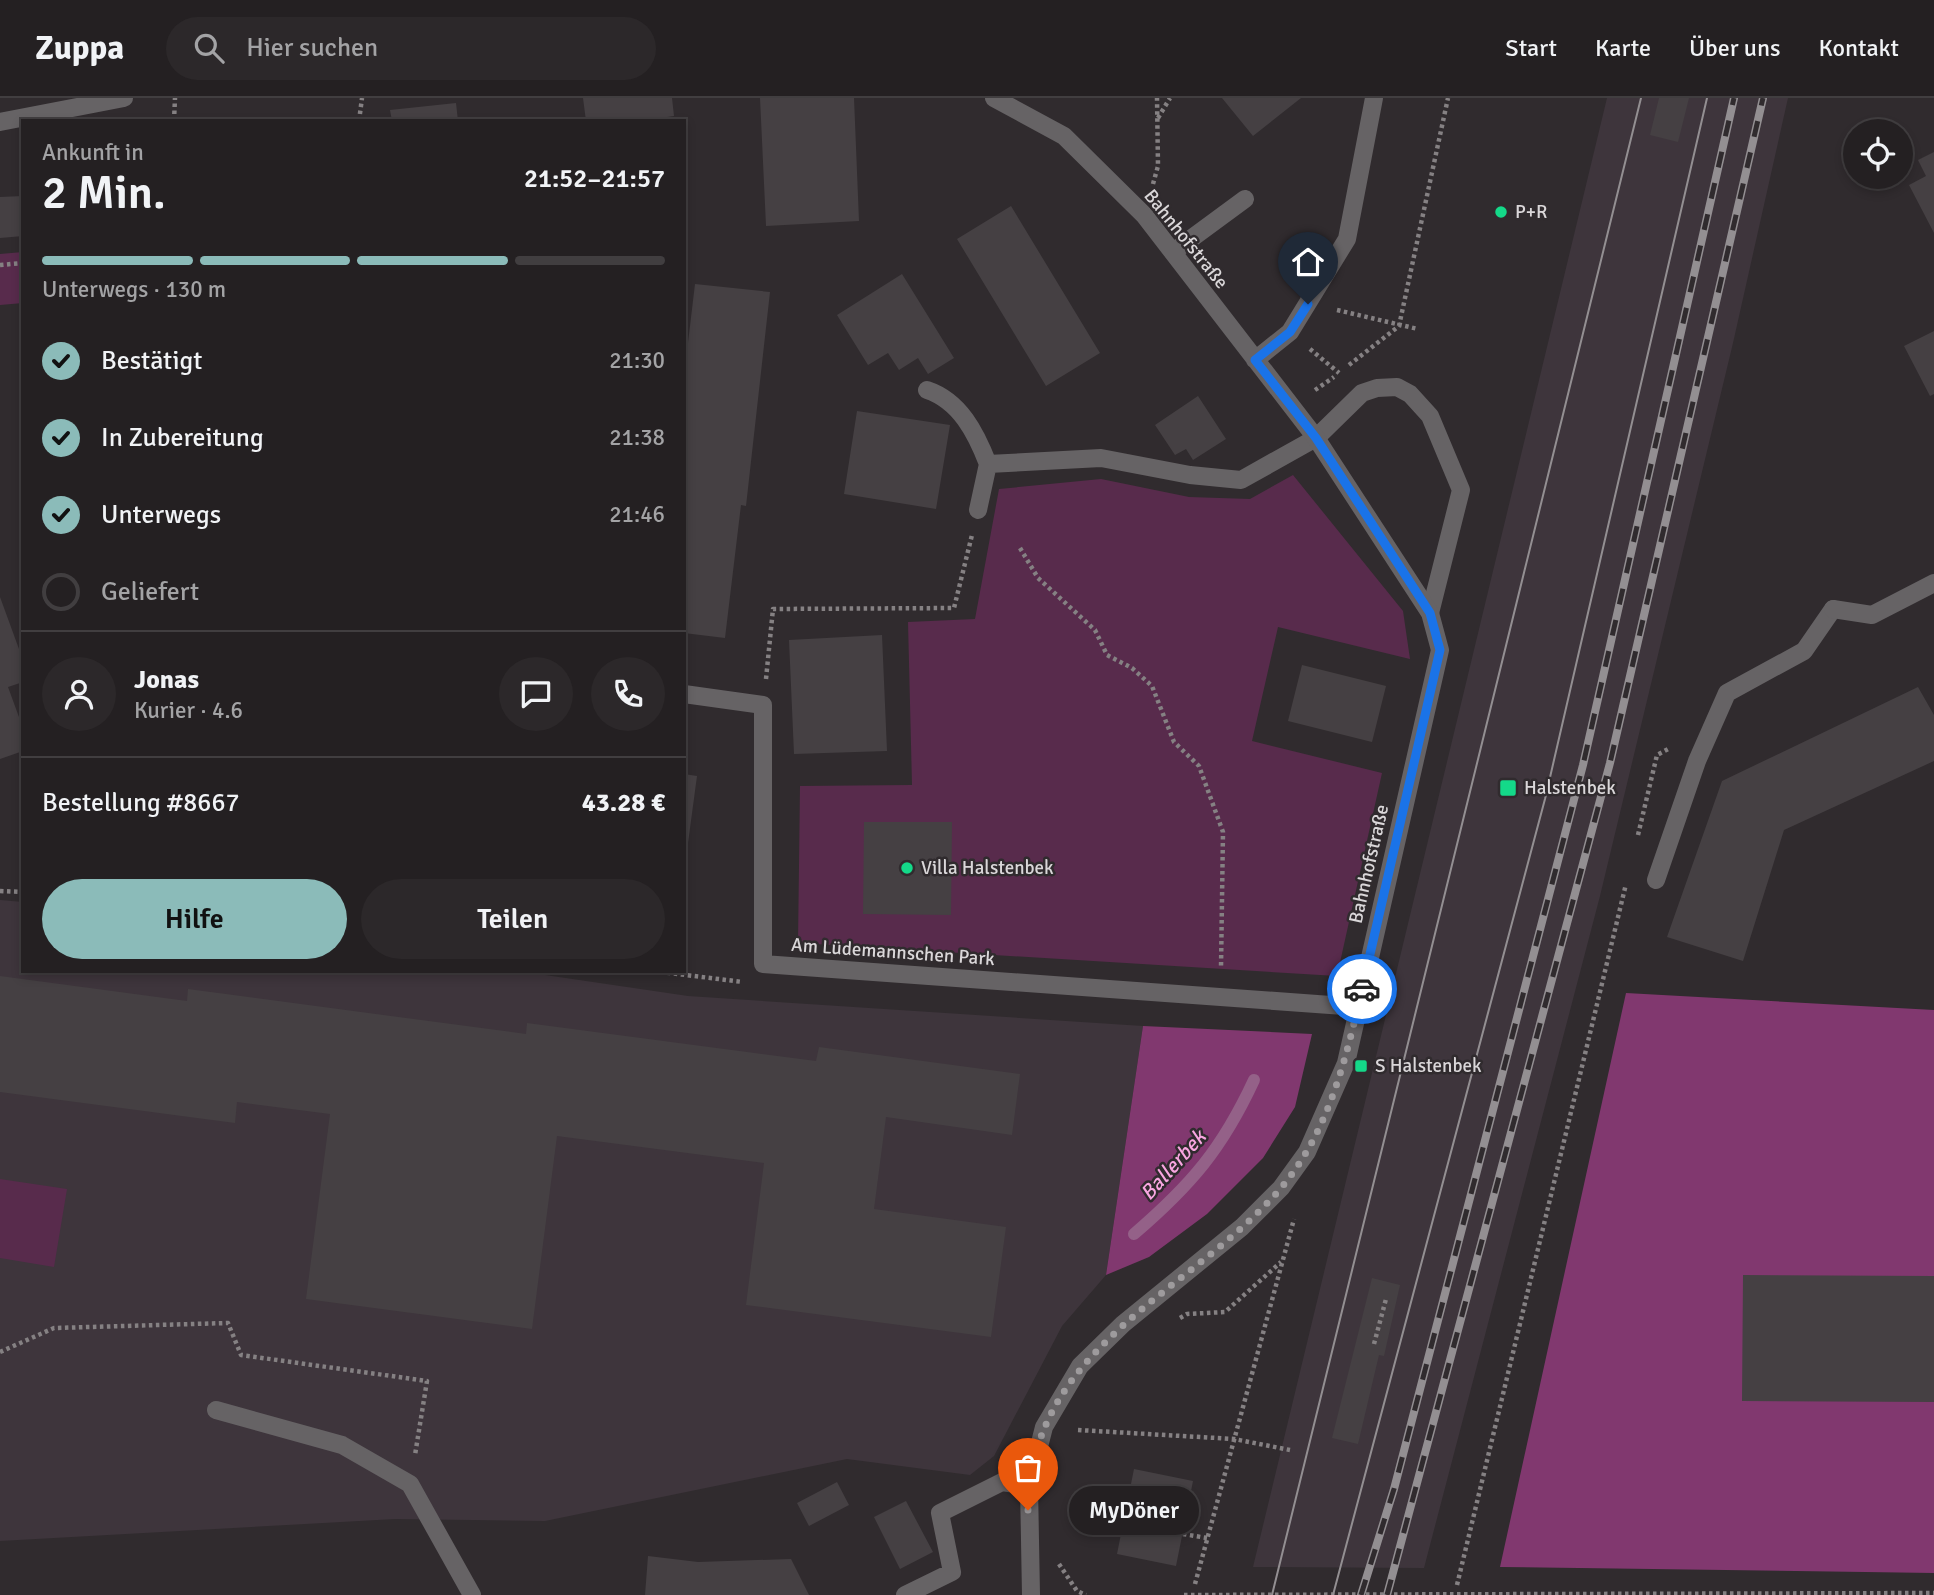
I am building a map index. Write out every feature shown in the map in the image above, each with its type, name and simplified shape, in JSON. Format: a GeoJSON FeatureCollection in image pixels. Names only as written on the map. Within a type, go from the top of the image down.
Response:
{"type":"FeatureCollection","features":[{"type":"Feature","properties":{"kind":"street"},"geometry":{"type":"LineString","coordinates":[[0,122],[124,98]]}},
{"type":"Feature","properties":{"kind":"street","name":"Bahnhofstraße"},"geometry":{"type":"LineString","coordinates":[[994,98],[1064,136],[1144,215],[1316,438],[1430,613],[1440,650],[1346,1063],[1326,1112],[1307,1152],[1281,1188],[1241,1227],[1123,1324],[1080,1366],[1044,1427],[1029,1486],[1031,1595]]}},
{"type":"Feature","properties":{"kind":"street"},"geometry":{"type":"LineString","coordinates":[[1255,360],[1290,332],[1347,239],[1374,98]]}},
{"type":"Feature","properties":{"kind":"street"},"geometry":{"type":"LineString","coordinates":[[1173,253],[1245,199]]}},
{"type":"Feature","properties":{"kind":"street"},"geometry":{"type":"LineString","coordinates":[[988,464],[1101,458],[1190,475],[1241,480],[1316,438],[1362,393],[1377,388],[1397,387],[1410,394],[1430,416],[1461,490],[1430,613]]}},
{"type":"Feature","properties":{"kind":"street"},"geometry":{"type":"LineString","coordinates":[[927,390],[944,396],[975,432],[988,464],[978,510]]}},
{"type":"Feature","properties":{"kind":"street"},"geometry":{"type":"LineString","coordinates":[[1656,880],[1727,693],[1804,651],[1833,609],[1872,615],[1934,583]]}},
{"type":"Feature","properties":{"kind":"street"},"geometry":{"type":"LineString","coordinates":[[686,694],[763,705]]}},
{"type":"Feature","properties":{"kind":"street","name":"Am Lüdemannschen Park"},"geometry":{"type":"LineString","coordinates":[[763,705],[763,964],[1358,1007]]}},
{"type":"Feature","properties":{"kind":"street"},"geometry":{"type":"LineString","coordinates":[[216,1410],[342,1445],[410,1484],[472,1595]]}},
{"type":"Feature","properties":{"kind":"street"},"geometry":{"type":"LineString","coordinates":[[905,1595],[952,1572],[940,1513],[1002,1482],[1029,1486]]}},
{"type":"Feature","properties":{"kind":"path"},"geometry":{"type":"LineString","coordinates":[[174,119],[175,98]]}},
{"type":"Feature","properties":{"kind":"path"},"geometry":{"type":"LineString","coordinates":[[359,119],[362,98]]}},
{"type":"Feature","properties":{"kind":"path"},"geometry":{"type":"LineString","coordinates":[[1144,215],[1158,166],[1157,98]]}},
{"type":"Feature","properties":{"kind":"path"},"geometry":{"type":"LineString","coordinates":[[1158,118],[1170,98]]}},
{"type":"Feature","properties":{"kind":"path"},"geometry":{"type":"LineString","coordinates":[[1291,406],[1399,326],[1448,98]]}},
{"type":"Feature","properties":{"kind":"path"},"geometry":{"type":"LineString","coordinates":[[0,265],[21,263]]}},
{"type":"Feature","properties":{"kind":"path"},"geometry":{"type":"LineString","coordinates":[[1365,317],[1418,329]]}},
{"type":"Feature","properties":{"kind":"path"},"geometry":{"type":"LineString","coordinates":[[763,705],[773,608],[954,608],[978,510]]}},
{"type":"Feature","properties":{"kind":"path"},"geometry":{"type":"LineString","coordinates":[[1020,548],[1038,578],[1095,630],[1107,655],[1132,668],[1152,686],[1174,742],[1199,766],[1223,832],[1221,997]]}},
{"type":"Feature","properties":{"kind":"path"},"geometry":{"type":"LineString","coordinates":[[1638,836],[1657,755],[1712,728]]}},
{"type":"Feature","properties":{"kind":"path"},"geometry":{"type":"LineString","coordinates":[[1457,1585],[1628,877]]}},
{"type":"Feature","properties":{"kind":"path"},"geometry":{"type":"LineString","coordinates":[[0,891],[21,892]]}},
{"type":"Feature","properties":{"kind":"path"},"geometry":{"type":"LineString","coordinates":[[1195,1584],[1296,1210],[1281,1188]]}},
{"type":"Feature","properties":{"kind":"path"},"geometry":{"type":"LineString","coordinates":[[1176,1321],[1187,1314],[1225,1312],[1281,1262]]}},
{"type":"Feature","properties":{"kind":"path"},"geometry":{"type":"LineString","coordinates":[[1374,1344],[1386,1299]]}},
{"type":"Feature","properties":{"kind":"path"},"geometry":{"type":"LineString","coordinates":[[0,1352],[54,1328],[228,1323],[241,1355],[427,1381],[410,1484]]}},
{"type":"Feature","properties":{"kind":"path"},"geometry":{"type":"LineString","coordinates":[[1074,1438],[1084,1419]]}},
{"type":"Feature","properties":{"kind":"path"},"geometry":{"type":"LineString","coordinates":[[1078,1430],[1234,1439],[1290,1450]]}},
{"type":"Feature","properties":{"kind":"path"},"geometry":{"type":"LineString","coordinates":[[1108,1503],[1125,1511]]}},
{"type":"Feature","properties":{"kind":"path"},"geometry":{"type":"LineString","coordinates":[[1183,1534],[1207,1538]]}},
{"type":"Feature","properties":{"kind":"path"},"geometry":{"type":"LineString","coordinates":[[1058,1562],[1077,1591],[1086,1595]]}},
{"type":"Feature","properties":{"kind":"path"},"geometry":{"type":"LineString","coordinates":[[1184,1595],[1934,1593]]}},
{"type":"Feature","properties":{"kind":"shaded area"},"geometry":{"type":"Polygon","coordinates":[[[1607,98],[1788,98],[1733,343],[1600,896],[1424,1568],[1253,1567],[1607,98]]]}},
{"type":"Feature","properties":{"kind":"shaded area"},"geometry":{"type":"Polygon","coordinates":[[[21,252],[21,303],[0,305],[0,254],[21,252]]]}},
{"type":"Feature","properties":{"kind":"shaded area"},"geometry":{"type":"Polygon","coordinates":[[[1293,475],[1403,611],[1410,659],[1278,627],[1252,741],[1382,773],[1337,976],[798,943],[800,786],[912,785],[908,622],[975,619],[999,489],[1101,479],[1189,497],[1250,499],[1293,475]]]}},
{"type":"Feature","properties":{"kind":"shaded area"},"geometry":{"type":"Polygon","coordinates":[[[0,900],[21,902],[21,973],[532,973],[688,996],[1143,1026],[1106,1275],[1062,1326],[994,1456],[970,1475],[847,1459],[545,1521],[395,1519],[0,1541],[0,900]]]}},
{"type":"Feature","properties":{"kind":"shaded area"},"geometry":{"type":"Polygon","coordinates":[[[1626,993],[1934,1010],[1934,1573],[1500,1567],[1626,993]]]}},
{"type":"Feature","properties":{"kind":"shaded area"},"geometry":{"type":"Polygon","coordinates":[[[1143,1026],[1312,1034],[1295,1107],[1263,1158],[1207,1214],[1149,1257],[1106,1275],[1143,1026]]]}},
{"type":"Feature","properties":{"kind":"shaded area"},"geometry":{"type":"Polygon","coordinates":[[[0,1179],[67,1189],[54,1267],[0,1258],[0,1179]]]}},
{"type":"Feature","properties":{"kind":"building"},"geometry":{"type":"Polygon","coordinates":[[[583,98],[672,98],[674,116],[661,119],[586,119],[583,98]]]}},
{"type":"Feature","properties":{"kind":"building"},"geometry":{"type":"Polygon","coordinates":[[[760,98],[854,98],[859,221],[766,226],[760,98]]]}},
{"type":"Feature","properties":{"kind":"building"},"geometry":{"type":"Polygon","coordinates":[[[1222,98],[1301,98],[1253,136],[1222,98]]]}},
{"type":"Feature","properties":{"kind":"building"},"geometry":{"type":"Polygon","coordinates":[[[1659,98],[1689,98],[1678,142],[1650,135],[1659,98]]]}},
{"type":"Feature","properties":{"kind":"building"},"geometry":{"type":"Polygon","coordinates":[[[456,103],[458,119],[392,119],[390,110],[456,103]]]}},
{"type":"Feature","properties":{"kind":"building"},"geometry":{"type":"Polygon","coordinates":[[[1934,152],[1934,233],[1911,189],[1913,183],[1926,176],[1918,160],[1934,152]]]}},
{"type":"Feature","properties":{"kind":"building"},"geometry":{"type":"Polygon","coordinates":[[[21,196],[21,236],[0,238],[0,197],[21,196]]]}},
{"type":"Feature","properties":{"kind":"building"},"geometry":{"type":"Polygon","coordinates":[[[1011,206],[1100,353],[1046,386],[957,239],[1011,206]]]}},
{"type":"Feature","properties":{"kind":"building"},"geometry":{"type":"Polygon","coordinates":[[[902,274],[954,358],[928,374],[918,358],[899,370],[888,353],[868,365],[837,315],[902,274]]]}},
{"type":"Feature","properties":{"kind":"building"},"geometry":{"type":"Polygon","coordinates":[[[695,284],[770,292],[746,506],[741,505],[725,638],[686,633],[686,359],[695,284]]]}},
{"type":"Feature","properties":{"kind":"building"},"geometry":{"type":"Polygon","coordinates":[[[1934,331],[1934,394],[1930,396],[1904,346],[1934,331]]]}},
{"type":"Feature","properties":{"kind":"building"},"geometry":{"type":"Polygon","coordinates":[[[1198,396],[1226,439],[1193,460],[1186,449],[1175,455],[1155,425],[1198,396]]]}},
{"type":"Feature","properties":{"kind":"building"},"geometry":{"type":"Polygon","coordinates":[[[857,411],[950,425],[936,509],[844,494],[857,411]]]}},
{"type":"Feature","properties":{"kind":"building"},"geometry":{"type":"Polygon","coordinates":[[[0,597],[21,655],[21,683],[8,687],[21,723],[21,752],[0,759],[0,597]]]}},
{"type":"Feature","properties":{"kind":"building"},"geometry":{"type":"Polygon","coordinates":[[[882,635],[887,751],[794,754],[789,640],[882,635]]]}},
{"type":"Feature","properties":{"kind":"building"},"geometry":{"type":"Polygon","coordinates":[[[1302,665],[1386,686],[1372,742],[1288,721],[1302,665]]]}},
{"type":"Feature","properties":{"kind":"building"},"geometry":{"type":"Polygon","coordinates":[[[1918,687],[1934,715],[1934,761],[1784,830],[1743,961],[1667,937],[1722,781],[1918,687]]]}},
{"type":"Feature","properties":{"kind":"building"},"geometry":{"type":"Polygon","coordinates":[[[686,774],[697,776],[686,858],[686,774]]]}},
{"type":"Feature","properties":{"kind":"building","name":"Villa Halstenbek"},"geometry":{"type":"Polygon","coordinates":[[[864,822],[952,822],[951,915],[863,914],[864,822]]]}},
{"type":"Feature","properties":{"kind":"building"},"geometry":{"type":"Polygon","coordinates":[[[0,976],[187,1001],[188,989],[526,1034],[527,1023],[816,1061],[819,1047],[1020,1074],[1012,1135],[886,1117],[874,1209],[1006,1227],[991,1337],[746,1305],[764,1163],[557,1136],[532,1329],[306,1299],[330,1114],[237,1102],[235,1123],[0,1092],[0,976]]]}},
{"type":"Feature","properties":{"kind":"building"},"geometry":{"type":"Polygon","coordinates":[[[1743,1275],[1934,1276],[1934,1402],[1742,1401],[1743,1275]]]}},
{"type":"Feature","properties":{"kind":"building"},"geometry":{"type":"Polygon","coordinates":[[[1372,1278],[1400,1285],[1384,1356],[1379,1355],[1358,1444],[1332,1438],[1372,1278]]]}},
{"type":"Feature","properties":{"kind":"building"},"geometry":{"type":"Polygon","coordinates":[[[1134,1469],[1193,1481],[1176,1566],[1117,1554],[1134,1469]]]}},
{"type":"Feature","properties":{"kind":"building"},"geometry":{"type":"Polygon","coordinates":[[[837,1482],[849,1505],[809,1526],[797,1503],[837,1482]]]}},
{"type":"Feature","properties":{"kind":"building"},"geometry":{"type":"Polygon","coordinates":[[[906,1501],[933,1552],[900,1569],[874,1517],[906,1501]]]}},
{"type":"Feature","properties":{"kind":"building"},"geometry":{"type":"Polygon","coordinates":[[[648,1556],[698,1562],[791,1559],[809,1595],[645,1595],[648,1556]]]}},
{"type":"Feature","properties":{"kind":"waterway","name":"Ballerbek"},"geometry":{"type":"LineString","coordinates":[[1134,1234],[1189,1182],[1230,1126],[1254,1080]]}},
{"type":"Feature","properties":{"kind":"tram line"},"geometry":{"type":"LineString","coordinates":[[1272,1595],[1641,98]]}},
{"type":"Feature","properties":{"kind":"tram line"},"geometry":{"type":"LineString","coordinates":[[1333,1595],[1545,799],[1707,98]]}},
{"type":"Feature","properties":{"kind":"railway"},"geometry":{"type":"LineString","coordinates":[[1361,1595],[1394,1489],[1583,765],[1734,98]]}},
{"type":"Feature","properties":{"kind":"railway"},"geometry":{"type":"LineString","coordinates":[[1387,1595],[1610,763],[1763,98]]}},
{"type":"Feature","properties":{"kind":"way so far"},"geometry":{"type":"LineString","coordinates":[[1028,1510],[1029,1486],[1044,1427],[1080,1366],[1123,1324],[1241,1227],[1281,1188],[1307,1152],[1346,1063],[1362,989]]}},
{"type":"Feature","properties":{"kind":"place","name":"P+R"},"geometry":{"type":"Point","coordinates":[1501,212]}},
{"type":"Feature","properties":{"kind":"place","name":"Halstenbek"},"geometry":{"type":"Point","coordinates":[1508,788]}},
{"type":"Feature","properties":{"kind":"place","name":"Villa Halstenbek"},"geometry":{"type":"Point","coordinates":[907,868]}},
{"type":"Feature","properties":{"kind":"place","name":"S Halstenbek"},"geometry":{"type":"Point","coordinates":[1361,1066]}},
{"type":"Feature","properties":{"kind":"place","name":"MyDöner"},"geometry":{"type":"Point","coordinates":[1028,1510]}},
{"type":"Feature","properties":{"kind":"route"},"geometry":{"type":"LineString","coordinates":[[1308,304],[1290,332],[1255,360],[1316,438],[1430,613],[1440,650],[1362,989]]}}]}
